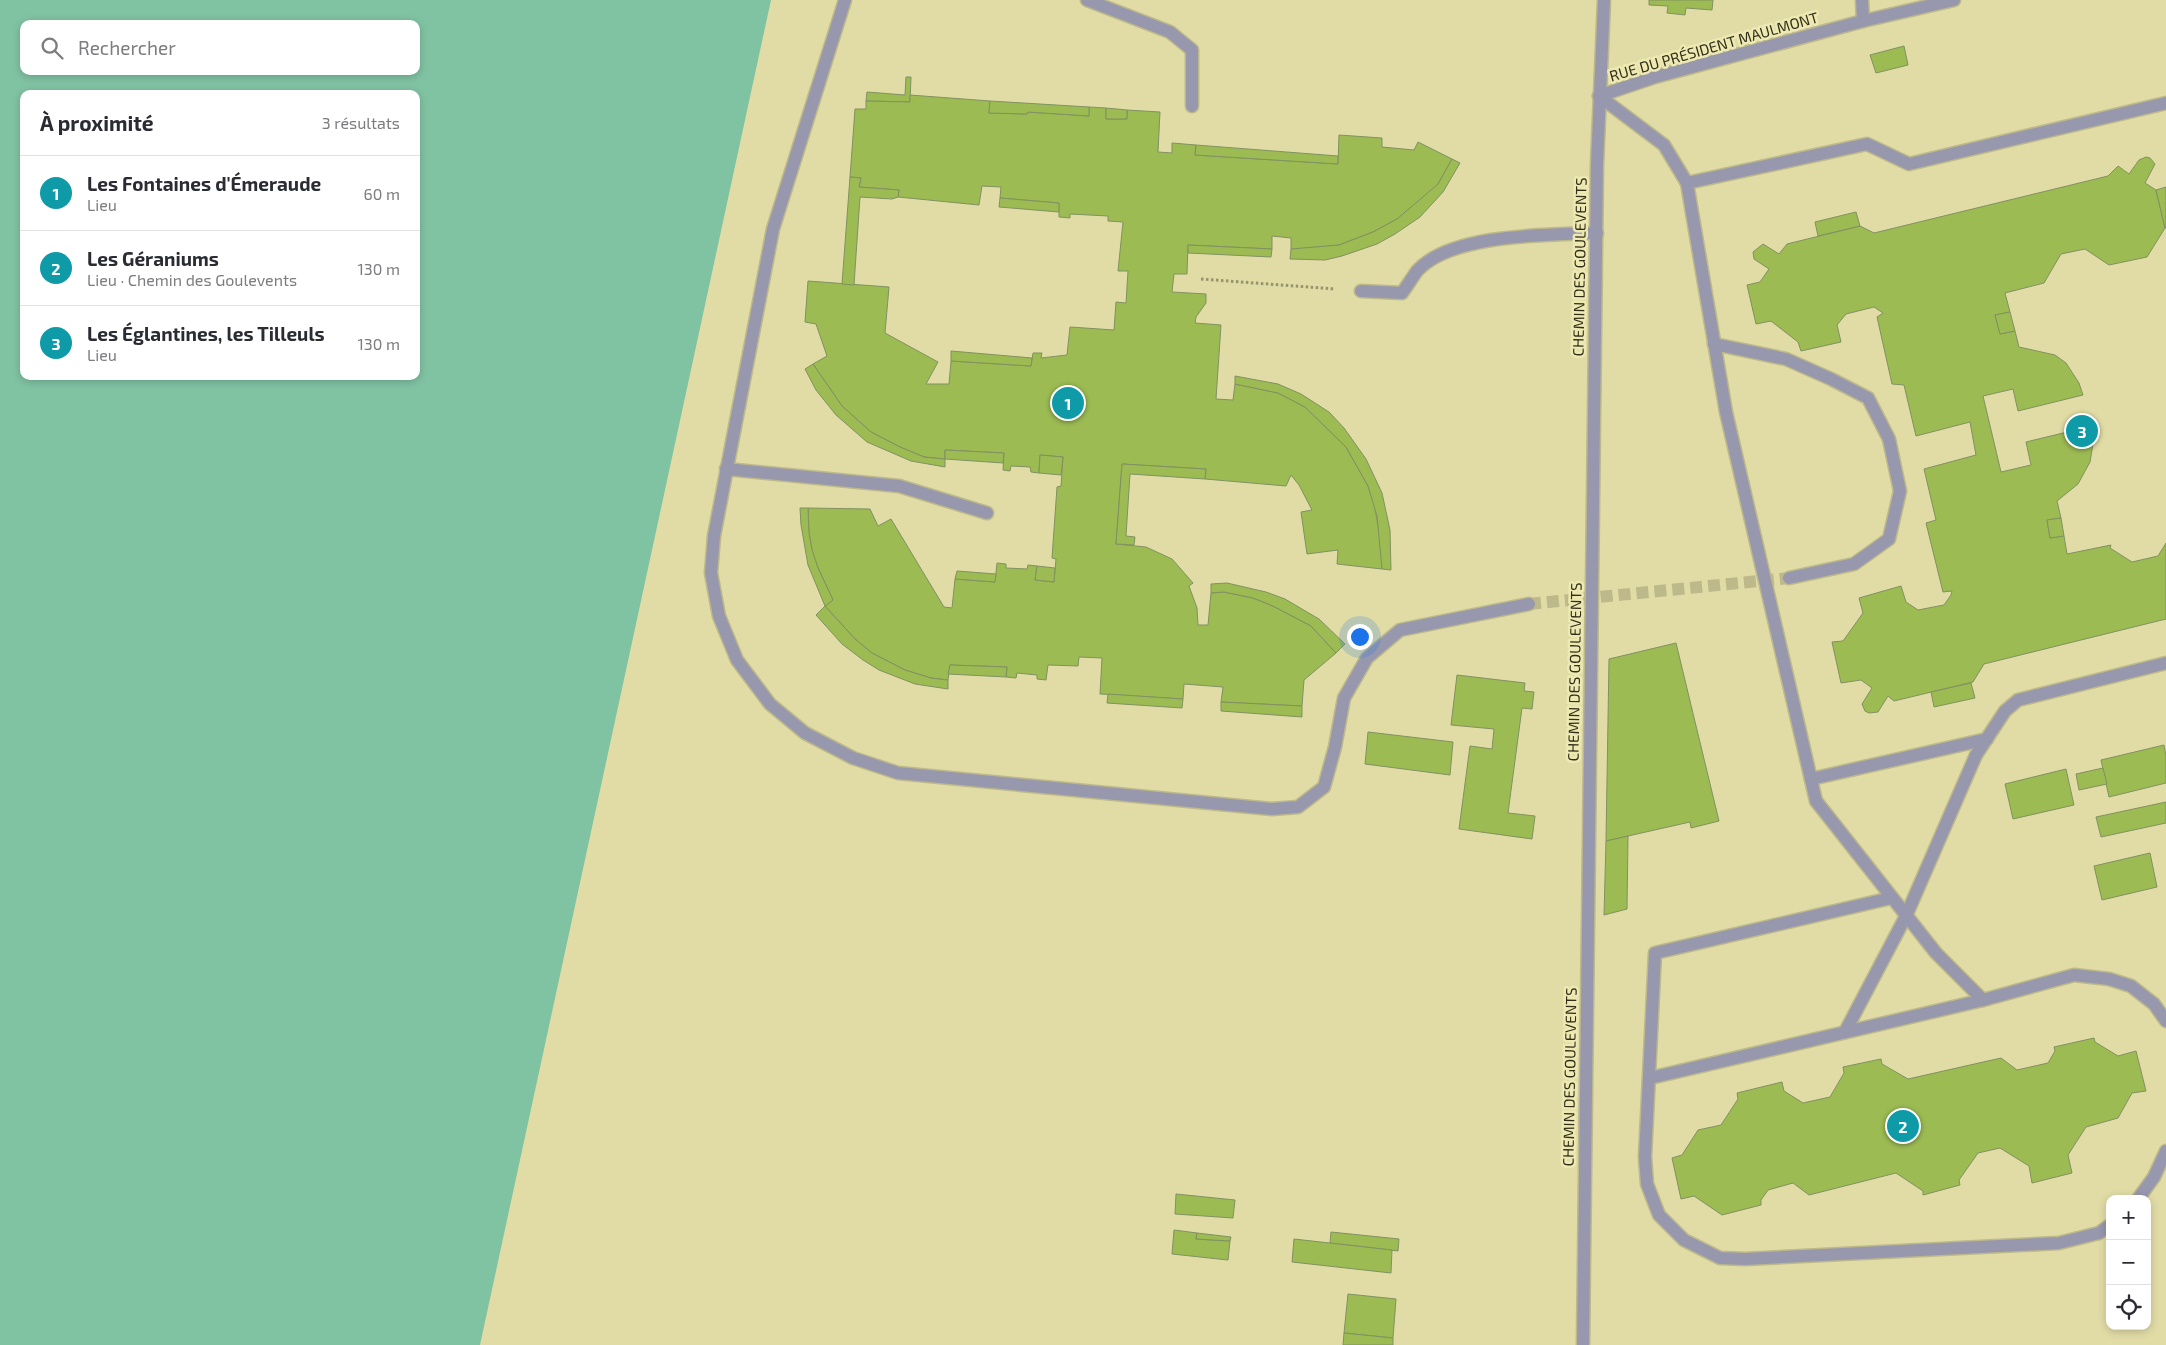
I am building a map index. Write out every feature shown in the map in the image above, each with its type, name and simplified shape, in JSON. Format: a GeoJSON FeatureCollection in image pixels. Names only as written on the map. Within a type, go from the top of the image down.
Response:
{"type":"FeatureCollection","features":[{"type":"Feature","properties":{"kind":"street"},"geometry":{"type":"LineString","coordinates":[[844,0],[772,229],[714,536],[711,573],[719,616],[736,660],[770,704],[805,733],[853,758],[898,773],[1272,809],[1298,807],[1324,787],[1335,747],[1344,698],[1367,658],[1400,630],[1529,604]]}},
{"type":"Feature","properties":{"kind":"street"},"geometry":{"type":"LineString","coordinates":[[1087,0],[1170,32],[1192,50],[1192,106]]}},
{"type":"Feature","properties":{"kind":"street","name":"CHEMIN DES GOULEVENTS"},"geometry":{"type":"LineString","coordinates":[[1583,1345],[1599,96],[1604,0]]}},
{"type":"Feature","properties":{"kind":"street"},"geometry":{"type":"LineString","coordinates":[[1862,0],[1863,21]]}},
{"type":"Feature","properties":{"kind":"street","name":"RUE DU PRÉSIDENT MAULMONT"},"geometry":{"type":"LineString","coordinates":[[1599,96],[1655,77],[1863,21],[1954,0]]}},
{"type":"Feature","properties":{"kind":"street"},"geometry":{"type":"LineString","coordinates":[[1599,96],[1664,145],[1687,183],[1726,412],[1816,800],[1891,898],[1936,952],[1983,1000]]}},
{"type":"Feature","properties":{"kind":"street"},"geometry":{"type":"LineString","coordinates":[[1687,183],[1867,144],[1909,164],[2166,102]]}},
{"type":"Feature","properties":{"kind":"street"},"geometry":{"type":"LineString","coordinates":[[1361,291],[1402,293],[1418,270],[1444,253],[1501,237],[1597,233]]}},
{"type":"Feature","properties":{"kind":"street"},"geometry":{"type":"LineString","coordinates":[[1714,344],[1786,360],[1831,379],[1868,398],[1889,439],[1900,490],[1889,540],[1854,564],[1789,578]]}},
{"type":"Feature","properties":{"kind":"street"},"geometry":{"type":"LineString","coordinates":[[726,469],[898,486],[987,513]]}},
{"type":"Feature","properties":{"kind":"street"},"geometry":{"type":"LineString","coordinates":[[1845,1032],[1906,916],[1976,755],[2005,711],[2018,700],[2166,663]]}},
{"type":"Feature","properties":{"kind":"street"},"geometry":{"type":"LineString","coordinates":[[1811,780],[1987,738]]}},
{"type":"Feature","properties":{"kind":"street"},"geometry":{"type":"LineString","coordinates":[[1891,898],[1655,953],[1646,1166],[1647,1184],[1659,1214],[1684,1240],[1720,1258],[1745,1259],[2059,1242],[2098,1233],[2106,1228]]}},
{"type":"Feature","properties":{"kind":"street"},"geometry":{"type":"LineString","coordinates":[[1650,1078],[1983,1000],[2074,975],[2100,978],[2131,986],[2154,1004],[2166,1021]]}},
{"type":"Feature","properties":{"kind":"street"},"geometry":{"type":"LineString","coordinates":[[2141,1195],[2154,1177],[2166,1151]]}},
{"type":"Feature","properties":{"kind":"path"},"geometry":{"type":"LineString","coordinates":[[1201,279],[1361,291]]}},
{"type":"Feature","properties":{"kind":"green space"},"geometry":{"type":"Polygon","coordinates":[[[0,0],[771,0],[480,1345],[0,1345],[0,0]]]}},
{"type":"Feature","properties":{"kind":"building"},"geometry":{"type":"Polygon","coordinates":[[[1649,0],[1713,0],[1712,10],[1686,8],[1685,15],[1667,13],[1668,6],[1649,5],[1649,0]]]}},
{"type":"Feature","properties":{"kind":"building"},"geometry":{"type":"Polygon","coordinates":[[[1904,46],[1908,65],[1876,73],[1870,55],[1904,46]]]}},
{"type":"Feature","properties":{"kind":"building"},"geometry":{"type":"Polygon","coordinates":[[[906,77],[911,77],[910,102],[866,101],[867,92],[905,95],[906,77]]]}},
{"type":"Feature","properties":{"kind":"building"},"geometry":{"type":"Polygon","coordinates":[[[910,95],[990,101],[989,113],[1027,114],[1028,112],[1089,116],[1089,107],[1106,108],[1106,119],[1127,119],[1127,110],[1160,112],[1158,152],[1172,153],[1172,143],[1196,145],[1195,155],[1338,164],[1339,135],[1382,138],[1382,147],[1414,150],[1418,142],[1452,159],[1438,184],[1425,197],[1397,219],[1373,232],[1339,245],[1301,249],[1291,249],[1291,238],[1272,236],[1272,249],[1188,245],[1187,274],[1174,274],[1172,292],[1206,294],[1206,303],[1196,317],[1195,323],[1221,325],[1216,399],[1233,400],[1235,384],[1278,393],[1305,407],[1346,447],[1368,486],[1374,503],[1381,543],[1382,569],[1337,564],[1338,550],[1307,554],[1301,512],[1312,510],[1299,485],[1291,475],[1286,486],[1205,479],[1206,469],[1122,464],[1116,544],[1146,547],[1172,559],[1193,583],[1189,586],[1197,608],[1198,625],[1208,625],[1211,593],[1224,592],[1253,598],[1311,626],[1336,653],[1304,680],[1302,706],[1221,702],[1223,687],[1184,684],[1183,699],[1100,694],[1102,658],[1079,657],[1078,666],[1048,665],[1046,680],[1037,679],[1037,675],[1017,673],[1016,678],[1006,677],[1007,667],[950,665],[948,680],[931,678],[905,670],[872,653],[855,639],[825,606],[833,600],[812,550],[808,508],[870,509],[878,526],[891,519],[944,607],[952,608],[955,579],[995,582],[997,563],[1006,564],[1006,568],[1027,569],[1028,565],[1037,566],[1035,580],[1054,582],[1056,559],[1052,558],[1057,487],[1061,486],[1063,457],[1040,455],[1039,473],[1031,472],[1030,467],[1011,466],[1010,471],[1003,470],[1004,453],[945,450],[945,459],[924,457],[871,432],[842,406],[813,364],[827,356],[816,324],[805,322],[808,281],[889,287],[885,333],[938,362],[926,384],[949,384],[951,361],[1031,366],[1033,353],[1042,353],[1041,358],[1067,355],[1070,327],[1114,330],[1116,302],[1126,303],[1128,271],[1118,271],[1123,222],[1108,221],[1108,216],[1070,214],[1070,218],[1059,217],[1059,203],[1000,198],[1001,187],[982,186],[979,205],[898,197],[899,190],[859,187],[861,178],[850,177],[855,109],[866,109],[866,101],[910,102],[910,95]]]}},
{"type":"Feature","properties":{"kind":"building"},"geometry":{"type":"Polygon","coordinates":[[[990,101],[1089,107],[1089,116],[1028,112],[1027,114],[989,113],[990,101]]]}},
{"type":"Feature","properties":{"kind":"building"},"geometry":{"type":"Polygon","coordinates":[[[1106,108],[1127,110],[1127,119],[1106,119],[1106,108]]]}},
{"type":"Feature","properties":{"kind":"building"},"geometry":{"type":"Polygon","coordinates":[[[1196,145],[1338,156],[1338,164],[1195,155],[1196,145]]]}},
{"type":"Feature","properties":{"kind":"building"},"geometry":{"type":"Polygon","coordinates":[[[2146,157],[2150,158],[2155,164],[2145,183],[2156,190],[2165,228],[2147,257],[2109,265],[2085,249],[2061,254],[2044,283],[2005,293],[2010,312],[1995,315],[2000,334],[2015,331],[2019,347],[2055,355],[2066,363],[2079,383],[2083,395],[2018,411],[2013,389],[1983,396],[2001,472],[2031,465],[2026,442],[2092,426],[2094,438],[2090,462],[2078,484],[2057,501],[2061,518],[2047,520],[2050,538],[2064,536],[2067,554],[2111,545],[2110,548],[2132,562],[2158,556],[2166,543],[2166,619],[1984,664],[1973,682],[1894,701],[1888,696],[1878,712],[1869,713],[1865,711],[1862,704],[1872,688],[1861,680],[1841,683],[1832,642],[1843,641],[1863,613],[1859,598],[1901,586],[1906,602],[1918,610],[1944,605],[1951,595],[1952,591],[1943,592],[1926,523],[1936,520],[1924,469],[1976,455],[1970,422],[1916,436],[1904,385],[1892,384],[1877,317],[1883,313],[1874,307],[1846,314],[1837,325],[1841,342],[1801,351],[1798,342],[1771,321],[1756,324],[1747,285],[1760,282],[1769,269],[1754,259],[1753,252],[1763,244],[1779,254],[1787,244],[1860,226],[1874,233],[2108,176],[2118,166],[2129,174],[2139,160],[2146,157]]]}},
{"type":"Feature","properties":{"kind":"building"},"geometry":{"type":"Polygon","coordinates":[[[1452,159],[1460,163],[1443,192],[1420,217],[1395,234],[1377,244],[1342,256],[1325,260],[1290,259],[1291,249],[1339,245],[1373,232],[1397,219],[1438,184],[1452,159]]]}},
{"type":"Feature","properties":{"kind":"building"},"geometry":{"type":"Polygon","coordinates":[[[850,177],[861,178],[859,187],[899,190],[898,197],[892,199],[860,197],[854,285],[842,284],[850,177]]]}},
{"type":"Feature","properties":{"kind":"building"},"geometry":{"type":"Polygon","coordinates":[[[2166,187],[2166,228],[2165,228],[2156,190],[2166,187]]]}},
{"type":"Feature","properties":{"kind":"building"},"geometry":{"type":"Polygon","coordinates":[[[1000,198],[1059,203],[1059,212],[999,207],[1000,198]]]}},
{"type":"Feature","properties":{"kind":"building"},"geometry":{"type":"Polygon","coordinates":[[[1856,212],[1860,226],[1818,236],[1815,222],[1856,212]]]}},
{"type":"Feature","properties":{"kind":"building"},"geometry":{"type":"Polygon","coordinates":[[[1188,245],[1272,249],[1271,257],[1188,253],[1188,245]]]}},
{"type":"Feature","properties":{"kind":"building"},"geometry":{"type":"Polygon","coordinates":[[[2010,312],[2015,331],[2000,334],[1995,315],[2010,312]]]}},
{"type":"Feature","properties":{"kind":"building"},"geometry":{"type":"Polygon","coordinates":[[[951,351],[1032,358],[1031,366],[951,361],[951,351]]]}},
{"type":"Feature","properties":{"kind":"building"},"geometry":{"type":"Polygon","coordinates":[[[813,364],[842,406],[871,432],[924,457],[945,459],[945,467],[911,461],[867,442],[836,415],[816,390],[805,369],[813,364]]]}},
{"type":"Feature","properties":{"kind":"building"},"geometry":{"type":"Polygon","coordinates":[[[1235,376],[1278,384],[1301,394],[1329,412],[1344,428],[1366,459],[1382,493],[1390,530],[1391,570],[1382,569],[1377,516],[1368,486],[1346,447],[1305,407],[1278,393],[1235,384],[1235,376]]]}},
{"type":"Feature","properties":{"kind":"building"},"geometry":{"type":"Polygon","coordinates":[[[945,450],[1004,453],[1003,463],[945,459],[945,450]]]}},
{"type":"Feature","properties":{"kind":"building"},"geometry":{"type":"Polygon","coordinates":[[[1040,455],[1063,457],[1061,475],[1039,473],[1040,455]]]}},
{"type":"Feature","properties":{"kind":"building"},"geometry":{"type":"Polygon","coordinates":[[[1122,464],[1206,469],[1205,479],[1130,474],[1126,536],[1135,537],[1134,545],[1116,544],[1122,464]]]}},
{"type":"Feature","properties":{"kind":"building"},"geometry":{"type":"Polygon","coordinates":[[[800,508],[808,508],[812,550],[833,600],[825,606],[808,565],[800,508]]]}},
{"type":"Feature","properties":{"kind":"building"},"geometry":{"type":"Polygon","coordinates":[[[2061,518],[2064,536],[2050,538],[2047,520],[2061,518]]]}},
{"type":"Feature","properties":{"kind":"building"},"geometry":{"type":"Polygon","coordinates":[[[1037,566],[1055,568],[1054,582],[1035,580],[1037,566]]]}},
{"type":"Feature","properties":{"kind":"building"},"geometry":{"type":"Polygon","coordinates":[[[957,571],[996,574],[995,582],[955,579],[957,571]]]}},
{"type":"Feature","properties":{"kind":"building"},"geometry":{"type":"Polygon","coordinates":[[[1227,583],[1266,592],[1285,599],[1319,619],[1345,644],[1336,653],[1311,626],[1273,606],[1253,598],[1224,592],[1211,593],[1211,584],[1227,583]]]}},
{"type":"Feature","properties":{"kind":"building"},"geometry":{"type":"Polygon","coordinates":[[[825,606],[855,639],[872,653],[905,670],[931,678],[948,680],[948,689],[915,684],[879,670],[863,660],[842,644],[816,615],[825,606]]]}},
{"type":"Feature","properties":{"kind":"building"},"geometry":{"type":"Polygon","coordinates":[[[1676,643],[1719,821],[1691,828],[1690,822],[1606,841],[1609,659],[1676,643]]]}},
{"type":"Feature","properties":{"kind":"building"},"geometry":{"type":"Polygon","coordinates":[[[950,665],[1007,667],[1006,677],[948,674],[950,665]]]}},
{"type":"Feature","properties":{"kind":"building"},"geometry":{"type":"Polygon","coordinates":[[[1457,675],[1525,683],[1524,691],[1534,692],[1532,709],[1522,708],[1508,813],[1535,816],[1532,839],[1459,829],[1470,746],[1492,749],[1494,729],[1451,725],[1457,675]]]}},
{"type":"Feature","properties":{"kind":"building"},"geometry":{"type":"Polygon","coordinates":[[[1971,683],[1975,698],[1934,707],[1931,692],[1971,683]]]}},
{"type":"Feature","properties":{"kind":"building"},"geometry":{"type":"Polygon","coordinates":[[[1108,694],[1183,699],[1182,708],[1107,703],[1108,694]]]}},
{"type":"Feature","properties":{"kind":"building"},"geometry":{"type":"Polygon","coordinates":[[[1221,702],[1302,706],[1302,717],[1221,711],[1221,702]]]}},
{"type":"Feature","properties":{"kind":"building"},"geometry":{"type":"Polygon","coordinates":[[[1368,732],[1453,742],[1450,775],[1365,764],[1368,732]]]}},
{"type":"Feature","properties":{"kind":"building"},"geometry":{"type":"Polygon","coordinates":[[[2164,745],[2166,783],[2109,797],[2101,760],[2164,745]]]}},
{"type":"Feature","properties":{"kind":"building"},"geometry":{"type":"Polygon","coordinates":[[[2103,768],[2107,784],[2079,790],[2076,774],[2103,768]]]}},
{"type":"Feature","properties":{"kind":"building"},"geometry":{"type":"Polygon","coordinates":[[[2066,769],[2074,805],[2013,819],[2005,784],[2066,769]]]}},
{"type":"Feature","properties":{"kind":"building"},"geometry":{"type":"Polygon","coordinates":[[[2166,802],[2166,823],[2101,837],[2096,817],[2166,802]]]}},
{"type":"Feature","properties":{"kind":"building"},"geometry":{"type":"Polygon","coordinates":[[[1628,836],[1627,909],[1604,915],[1606,841],[1628,836]]]}},
{"type":"Feature","properties":{"kind":"building"},"geometry":{"type":"Polygon","coordinates":[[[2150,853],[2157,887],[2102,900],[2094,866],[2150,853]]]}},
{"type":"Feature","properties":{"kind":"building"},"geometry":{"type":"Polygon","coordinates":[[[2094,1038],[2095,1042],[2118,1056],[2136,1051],[2146,1091],[2132,1093],[2118,1118],[2086,1127],[2068,1155],[2072,1173],[2032,1183],[2029,1166],[2000,1148],[1978,1153],[1959,1180],[1960,1185],[1923,1195],[1923,1191],[1896,1173],[1809,1195],[1793,1183],[1768,1190],[1761,1200],[1761,1205],[1722,1215],[1694,1196],[1681,1199],[1672,1158],[1682,1155],[1698,1130],[1721,1125],[1738,1099],[1737,1093],[1782,1082],[1784,1091],[1803,1103],[1830,1097],[1844,1073],[1843,1067],[1881,1059],[1882,1064],[1908,1079],[2001,1058],[2017,1070],[2048,1063],[2055,1051],[2054,1047],[2094,1038]]]}},
{"type":"Feature","properties":{"kind":"building"},"geometry":{"type":"Polygon","coordinates":[[[1176,1194],[1235,1200],[1233,1218],[1175,1214],[1176,1194]]]}},
{"type":"Feature","properties":{"kind":"building"},"geometry":{"type":"Polygon","coordinates":[[[1174,1230],[1197,1233],[1196,1239],[1230,1241],[1228,1260],[1172,1254],[1174,1230]]]}},
{"type":"Feature","properties":{"kind":"building"},"geometry":{"type":"Polygon","coordinates":[[[1331,1232],[1399,1239],[1398,1251],[1330,1243],[1331,1232]]]}},
{"type":"Feature","properties":{"kind":"building"},"geometry":{"type":"Polygon","coordinates":[[[1197,1233],[1231,1237],[1230,1241],[1196,1239],[1197,1233]]]}},
{"type":"Feature","properties":{"kind":"building"},"geometry":{"type":"Polygon","coordinates":[[[1294,1239],[1392,1250],[1391,1273],[1292,1262],[1294,1239]]]}},
{"type":"Feature","properties":{"kind":"building"},"geometry":{"type":"Polygon","coordinates":[[[1348,1294],[1396,1299],[1393,1338],[1344,1333],[1348,1294]]]}},
{"type":"Feature","properties":{"kind":"building"},"geometry":{"type":"Polygon","coordinates":[[[1344,1333],[1393,1338],[1393,1345],[1343,1345],[1344,1333]]]}},
{"type":"Feature","properties":{"kind":"tunnel"},"geometry":{"type":"LineString","coordinates":[[1529,604],[1789,578]]}},
{"type":"Feature","properties":{"kind":"place","name":"Les Fontaines d'Émeraude"},"geometry":{"type":"Point","coordinates":[1068,403]}},
{"type":"Feature","properties":{"kind":"place","name":"Les Églantines, les Tilleuls"},"geometry":{"type":"Point","coordinates":[2082,431]}},
{"type":"Feature","properties":{"kind":"place","name":"Les Géraniums"},"geometry":{"type":"Point","coordinates":[1903,1126]}}]}
